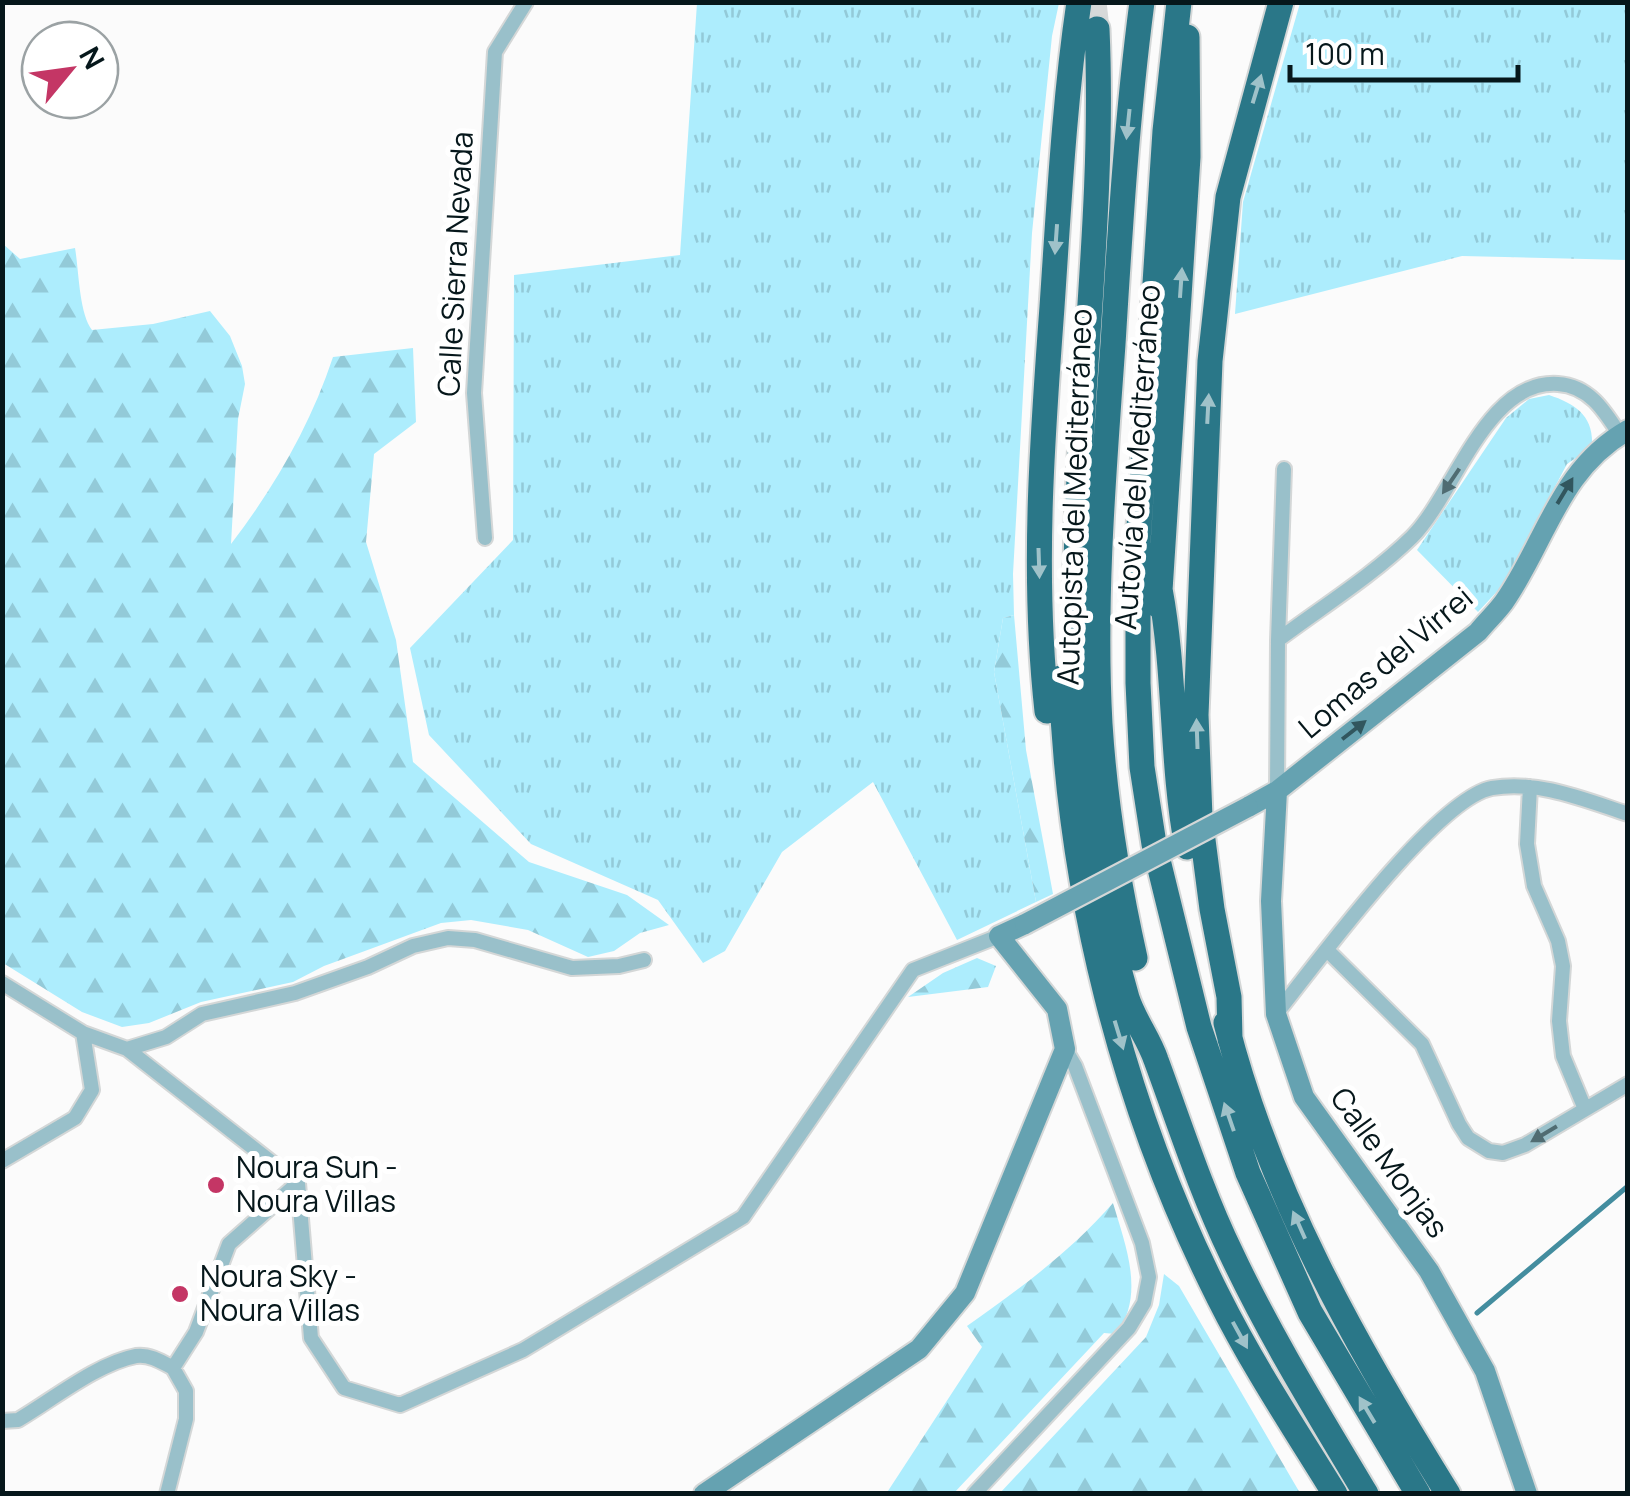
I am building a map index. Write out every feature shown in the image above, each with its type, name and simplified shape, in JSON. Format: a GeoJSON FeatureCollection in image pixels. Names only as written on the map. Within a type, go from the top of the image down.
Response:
{"type":"FeatureCollection","features":[{"type":"Feature","properties":{"kind":"highway"},"geometry":{"type":"LineString","coordinates":[[1077,863],[1064,832],[1052,750],[1044,682],[1038,537],[1057,232],[1070,64],[1079,2]]}},
{"type":"Feature","properties":{"kind":"highway","name":"Autopista del Mediterráneo"},"geometry":{"type":"LineString","coordinates":[[1142,2],[1128,128],[1098,608],[1100,726],[1109,803],[1126,919],[1153,1050]]}},
{"type":"Feature","properties":{"kind":"highway"},"geometry":{"type":"LineString","coordinates":[[1230,1039],[1228,998],[1200,817],[1197,732],[1208,400],[1221,236],[1228,197],[1281,2]]}},
{"type":"Feature","properties":{"kind":"highway"},"geometry":{"type":"LineString","coordinates":[[1181,13],[1165,131],[1138,542],[1142,767],[1154,844],[1198,1027],[1248,1173],[1310,1312],[1418,1494]]}},
{"type":"Feature","properties":{"kind":"highway","name":"Autovía del Mediterráneo"},"geometry":{"type":"LineString","coordinates":[[1168,896],[1169,836],[1158,664],[1188,157],[1190,87],[1181,13]]}},
{"type":"Feature","properties":{"kind":"highway","name":"Autovía del Mediterráneo"},"geometry":{"type":"LineString","coordinates":[[1097,29],[1099,130],[1077,525],[1076,654],[1090,809],[1110,928],[1128,1002],[1153,1050]]}},
{"type":"Feature","properties":{"kind":"highway"},"geometry":{"type":"LineString","coordinates":[[1077,525],[1063,569],[1061,674],[1068,795],[1077,863],[1112,1012],[1148,1127],[1191,1240],[1245,1346],[1335,1494]]}},
{"type":"Feature","properties":{"kind":"highway"},"geometry":{"type":"LineString","coordinates":[[1160,589],[1170,640],[1173,729],[1183,826],[1230,1039],[1260,1131],[1330,1292],[1366,1360],[1448,1494]]}},
{"type":"Feature","properties":{"kind":"highway"},"geometry":{"type":"LineString","coordinates":[[1153,1050],[1207,1200],[1232,1256],[1366,1494]]}},
{"type":"Feature","properties":{"kind":"street","name":"Calle Sierra Nevada"},"geometry":{"type":"LineString","coordinates":[[485,538],[474,392],[495,52],[526,2]]}},
{"type":"Feature","properties":{"kind":"street"},"geometry":{"type":"LineString","coordinates":[[1278,640],[1414,536],[1503,404],[1529,387],[1546,383],[1573,385],[1602,406],[1624,432]]}},
{"type":"Feature","properties":{"kind":"street","name":"Lomas del Virrei"},"geometry":{"type":"LineString","coordinates":[[999,936],[1277,791],[1478,632],[1519,577],[1570,481],[1624,432]]}},
{"type":"Feature","properties":{"kind":"street"},"geometry":{"type":"LineString","coordinates":[[1277,791],[1284,469]]}},
{"type":"Feature","properties":{"kind":"street"},"geometry":{"type":"LineString","coordinates":[[1530,787],[1527,844],[1534,886],[1558,941],[1563,966],[1563,1056],[1585,1109]]}},
{"type":"Feature","properties":{"kind":"street"},"geometry":{"type":"LineString","coordinates":[[1276,1014],[1410,850],[1467,796],[1494,788],[1530,787],[1568,794],[1628,814]]}},
{"type":"Feature","properties":{"kind":"street","name":"Calle Monjas"},"geometry":{"type":"LineString","coordinates":[[1277,791],[1272,901],[1276,1014],[1304,1097],[1429,1270],[1485,1372],[1527,1494]]}},
{"type":"Feature","properties":{"kind":"street"},"geometry":{"type":"LineString","coordinates":[[2,983],[83,1033],[127,1049],[298,1183],[311,1338],[344,1388],[400,1405],[523,1350],[743,1217],[914,970],[999,936],[1058,1009],[1065,1049],[1142,1242],[1149,1277],[1144,1303],[1129,1328],[974,1494]]}},
{"type":"Feature","properties":{"kind":"street"},"geometry":{"type":"LineString","coordinates":[[127,1049],[166,1037],[202,1014],[295,994],[412,946],[448,938],[475,940],[572,968],[619,966],[644,960]]}},
{"type":"Feature","properties":{"kind":"street"},"geometry":{"type":"LineString","coordinates":[[1327,950],[1422,1044],[1459,1124],[1475,1144],[1503,1153],[1525,1145],[1628,1084]]}},
{"type":"Feature","properties":{"kind":"street"},"geometry":{"type":"LineString","coordinates":[[2,1160],[75,1118],[92,1090],[83,1033]]}},
{"type":"Feature","properties":{"kind":"street"},"geometry":{"type":"LineString","coordinates":[[704,1494],[919,1349],[931,1335],[965,1293],[1065,1049]]}},
{"type":"Feature","properties":{"kind":"street"},"geometry":{"type":"LineString","coordinates":[[173,1368],[196,1332],[229,1244],[298,1183]]}},
{"type":"Feature","properties":{"kind":"street"},"geometry":{"type":"LineString","coordinates":[[2,1421],[18,1420],[104,1369],[139,1355],[156,1359],[173,1368],[186,1391],[186,1420],[168,1494]]}},
{"type":"Feature","properties":{"kind":"green space"},"geometry":{"type":"Polygon","coordinates":[[[697,3],[1059,3],[1052,36],[1032,233],[1014,615],[1003,618],[994,672],[1036,902],[957,940],[873,782],[782,852],[725,951],[703,963],[658,900],[531,844],[429,735],[410,648],[513,540],[514,275],[680,255],[697,3]]]}},
{"type":"Feature","properties":{"kind":"green space"},"geometry":{"type":"Polygon","coordinates":[[[1300,3],[1627,3],[1627,260],[1462,256],[1235,314],[1243,202],[1300,3]]]}},
{"type":"Feature","properties":{"kind":"green space"},"geometry":{"type":"Polygon","coordinates":[[[3,244],[20,259],[75,248],[82,303],[92,330],[153,324],[210,311],[230,336],[245,384],[238,419],[231,544],[290,455],[333,357],[413,348],[416,422],[374,454],[366,542],[396,640],[413,762],[529,862],[627,895],[669,925],[640,933],[614,951],[588,957],[528,930],[471,920],[441,923],[324,966],[293,982],[201,1002],[149,1023],[122,1027],[82,1012],[3,963],[3,244]]]}},
{"type":"Feature","properties":{"kind":"green space"},"geometry":{"type":"Polygon","coordinates":[[[1549,395],[1567,403],[1586,419],[1592,447],[1567,464],[1503,585],[1478,612],[1417,550],[1506,418],[1529,399],[1549,395]]]}},
{"type":"Feature","properties":{"kind":"green space"},"geometry":{"type":"Polygon","coordinates":[[[1014,615],[1026,750],[1053,894],[1036,902],[994,672],[1003,618],[1014,615]]]}},
{"type":"Feature","properties":{"kind":"green space"},"geometry":{"type":"Polygon","coordinates":[[[977,958],[996,966],[988,987],[908,997],[943,973],[977,958]]]}},
{"type":"Feature","properties":{"kind":"green space"},"geometry":{"type":"Polygon","coordinates":[[[1113,1203],[1127,1252],[1131,1286],[1125,1319],[1116,1334],[1104,1333],[954,1493],[886,1494],[982,1347],[967,1326],[1044,1269],[1113,1203]]]}},
{"type":"Feature","properties":{"kind":"green space"},"geometry":{"type":"Polygon","coordinates":[[[1164,1274],[1179,1286],[1300,1493],[1000,1493],[1146,1337],[1159,1305],[1164,1274]]]}},
{"type":"Feature","properties":{"kind":"waterway"},"geometry":{"type":"LineString","coordinates":[[1477,1313],[1628,1186]]}},
{"type":"Feature","properties":{"kind":"tunnel"},"geometry":{"type":"LineString","coordinates":[[1094,2],[1097,29]]}},
{"type":"Feature","properties":{"kind":"place","name":"Noura Sun - Noura Villas"},"geometry":{"type":"Point","coordinates":[216,1185]}},
{"type":"Feature","properties":{"kind":"place","name":"Noura Sky - Noura Villas"},"geometry":{"type":"Point","coordinates":[180,1294]}}]}
